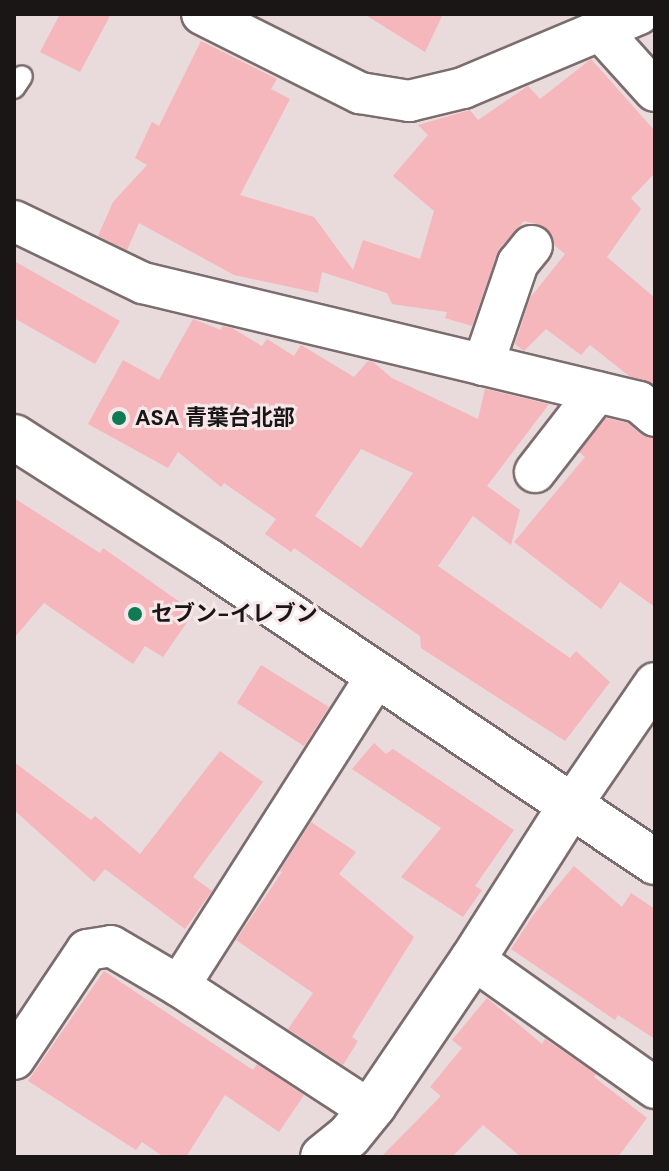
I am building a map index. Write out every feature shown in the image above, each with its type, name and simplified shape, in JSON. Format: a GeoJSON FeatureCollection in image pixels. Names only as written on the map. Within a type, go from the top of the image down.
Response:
{"type":"FeatureCollection","features":[{"type":"Feature","properties":{"kind":"street"},"geometry":{"type":"LineString","coordinates":[[202,14],[360,93],[409,101],[463,88],[639,14]]}},
{"type":"Feature","properties":{"kind":"street"},"geometry":{"type":"LineString","coordinates":[[600,30],[655,91]]}},
{"type":"Feature","properties":{"kind":"street"},"geometry":{"type":"LineString","coordinates":[[14,221],[143,283],[639,402],[655,416]]}},
{"type":"Feature","properties":{"kind":"street"},"geometry":{"type":"LineString","coordinates":[[483,365],[518,263],[532,246]]}},
{"type":"Feature","properties":{"kind":"street"},"geometry":{"type":"LineString","coordinates":[[535,472],[597,392]]}},
{"type":"Feature","properties":{"kind":"street"},"geometry":{"type":"LineString","coordinates":[[14,437],[655,862]]}},
{"type":"Feature","properties":{"kind":"street"},"geometry":{"type":"LineString","coordinates":[[179,986],[377,675]]}},
{"type":"Feature","properties":{"kind":"street"},"geometry":{"type":"LineString","coordinates":[[323,1157],[349,1136],[368,1109],[473,959],[570,807],[655,683]]}},
{"type":"Feature","properties":{"kind":"street"},"geometry":{"type":"LineString","coordinates":[[14,1059],[87,950],[111,946],[179,986],[368,1109]]}},
{"type":"Feature","properties":{"kind":"street"},"geometry":{"type":"LineString","coordinates":[[473,959],[655,1088]]}},
{"type":"Feature","properties":{"kind":"building"},"geometry":{"type":"Polygon","coordinates":[[[60,14],[111,14],[80,72],[40,52],[60,14]]]}},
{"type":"Feature","properties":{"kind":"building"},"geometry":{"type":"Polygon","coordinates":[[[364,14],[443,14],[425,52],[364,14]]]}},
{"type":"Feature","properties":{"kind":"building"},"geometry":{"type":"Polygon","coordinates":[[[201,41],[277,79],[271,89],[290,99],[240,195],[314,217],[353,270],[363,240],[420,259],[434,211],[393,176],[428,135],[418,125],[470,110],[478,120],[528,86],[540,99],[591,59],[655,131],[655,173],[631,198],[641,209],[607,257],[655,298],[655,385],[629,376],[590,345],[581,355],[546,329],[524,351],[515,344],[530,298],[565,254],[554,245],[547,229],[537,224],[524,221],[499,249],[472,326],[445,318],[447,312],[392,304],[387,293],[322,272],[318,293],[234,275],[139,223],[127,250],[98,236],[113,202],[147,165],[135,158],[152,122],[159,126],[201,41]]]}},
{"type":"Feature","properties":{"kind":"building"},"geometry":{"type":"Polygon","coordinates":[[[14,261],[120,321],[95,364],[14,318],[14,261]]]}},
{"type":"Feature","properties":{"kind":"building"},"geometry":{"type":"Polygon","coordinates":[[[193,319],[221,330],[222,326],[232,328],[262,346],[267,339],[294,356],[301,345],[354,377],[368,361],[373,362],[392,378],[478,419],[485,389],[549,404],[487,486],[520,510],[511,545],[473,516],[438,566],[570,658],[576,651],[610,682],[565,741],[421,648],[420,636],[294,548],[291,552],[265,534],[276,519],[224,483],[221,487],[178,452],[168,468],[88,424],[123,360],[159,380],[193,319]],[[361,449],[315,516],[361,548],[413,473],[361,449]]]}},
{"type":"Feature","properties":{"kind":"building"},"geometry":{"type":"Polygon","coordinates":[[[606,418],[628,423],[640,434],[655,438],[655,607],[620,582],[601,609],[514,542],[585,457],[579,452],[606,418]]]}},
{"type":"Feature","properties":{"kind":"building"},"geometry":{"type":"Polygon","coordinates":[[[14,498],[100,553],[103,548],[194,612],[163,657],[145,646],[133,664],[44,603],[14,638],[14,498]]]}},
{"type":"Feature","properties":{"kind":"building"},"geometry":{"type":"Polygon","coordinates":[[[261,665],[329,707],[304,746],[237,703],[261,665]]]}},
{"type":"Feature","properties":{"kind":"building"},"geometry":{"type":"Polygon","coordinates":[[[374,743],[386,754],[393,749],[514,830],[475,886],[482,890],[463,917],[401,877],[441,828],[352,769],[374,743]]]}},
{"type":"Feature","properties":{"kind":"building"},"geometry":{"type":"Polygon","coordinates":[[[220,751],[263,782],[193,877],[212,891],[185,929],[105,869],[94,882],[14,810],[14,762],[91,820],[95,816],[140,854],[220,751]]]}},
{"type":"Feature","properties":{"kind":"building"},"geometry":{"type":"Polygon","coordinates":[[[311,822],[356,852],[339,874],[414,937],[352,1037],[358,1041],[343,1065],[288,1029],[313,993],[236,940],[311,822]]]}},
{"type":"Feature","properties":{"kind":"building"},"geometry":{"type":"Polygon","coordinates":[[[574,866],[622,907],[631,893],[655,909],[655,1039],[618,1015],[615,1020],[511,949],[534,914],[574,866]]]}},
{"type":"Feature","properties":{"kind":"building"},"geometry":{"type":"Polygon","coordinates":[[[104,971],[253,1070],[257,1064],[304,1095],[279,1132],[225,1095],[186,1157],[164,1157],[142,1142],[136,1150],[28,1081],[104,971]]]}},
{"type":"Feature","properties":{"kind":"building"},"geometry":{"type":"Polygon","coordinates":[[[487,998],[542,1044],[545,1039],[596,1074],[594,1077],[647,1118],[618,1157],[521,1157],[483,1125],[452,1157],[381,1157],[441,1096],[430,1087],[462,1048],[452,1040],[487,998]]]}},
{"type":"Feature","properties":{"kind":"place","name":"ASA 青葉台北部"},"geometry":{"type":"Point","coordinates":[119,418]}},
{"type":"Feature","properties":{"kind":"place","name":"セブン-イレブン"},"geometry":{"type":"Point","coordinates":[135,614]}}]}
